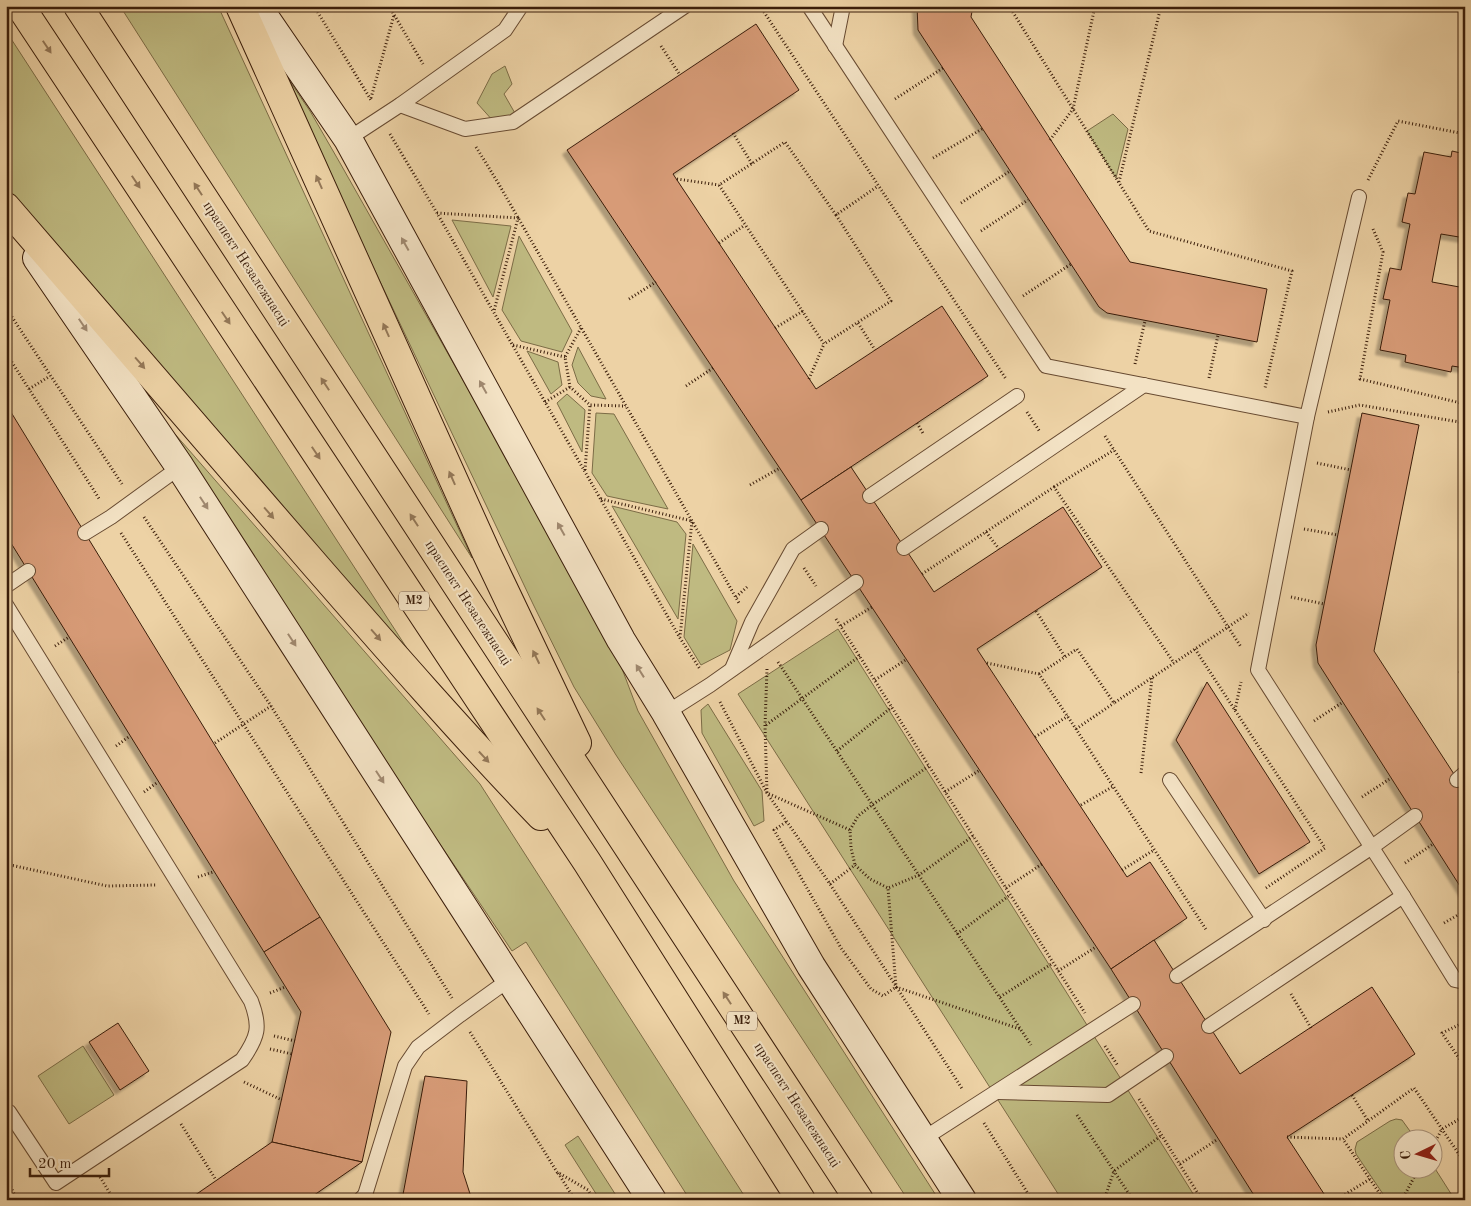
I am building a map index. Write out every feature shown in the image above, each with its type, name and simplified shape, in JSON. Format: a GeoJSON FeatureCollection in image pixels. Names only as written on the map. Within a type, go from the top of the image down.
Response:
{"type":"FeatureCollection","features":[{"type":"Feature","properties":{"kind":"highway","name":"М2"},"geometry":{"type":"LineString","coordinates":[[20,6],[587,862],[801,1200]]}},
{"type":"Feature","properties":{"kind":"highway","name":"праспект Незалежнасці"},"geometry":{"type":"LineString","coordinates":[[78,6],[859,1200]]}},
{"type":"Feature","properties":{"kind":"highway"},"geometry":{"type":"LineString","coordinates":[[240,6],[486,552],[626,843]]}},
{"type":"Feature","properties":{"kind":"highway"},"geometry":{"type":"LineString","coordinates":[[6,207],[402,665],[485,758],[587,862]]}},
{"type":"Feature","properties":{"kind":"main road"},"geometry":{"type":"LineString","coordinates":[[256,6],[348,139],[621,640],[666,712],[811,966],[962,1200]]}},
{"type":"Feature","properties":{"kind":"main road"},"geometry":{"type":"LineString","coordinates":[[6,213],[180,467],[652,1200]]}},
{"type":"Feature","properties":{"kind":"lane"},"geometry":{"type":"LineString","coordinates":[[348,139],[400,106],[505,30],[521,6]]}},
{"type":"Feature","properties":{"kind":"lane"},"geometry":{"type":"LineString","coordinates":[[400,106],[465,129],[514,122],[685,6]]}},
{"type":"Feature","properties":{"kind":"lane"},"geometry":{"type":"LineString","coordinates":[[809,6],[1046,366],[1307,417]]}},
{"type":"Feature","properties":{"kind":"lane"},"geometry":{"type":"LineString","coordinates":[[835,46],[843,6]]}},
{"type":"Feature","properties":{"kind":"lane"},"geometry":{"type":"LineString","coordinates":[[1359,197],[1307,417],[1258,670],[1455,980],[1465,982]]}},
{"type":"Feature","properties":{"kind":"lane"},"geometry":{"type":"LineString","coordinates":[[904,548],[1094,419],[1137,384]]}},
{"type":"Feature","properties":{"kind":"lane"},"geometry":{"type":"LineString","coordinates":[[870,496],[1017,396]]}},
{"type":"Feature","properties":{"kind":"lane"},"geometry":{"type":"LineString","coordinates":[[85,533],[111,517],[180,467]]}},
{"type":"Feature","properties":{"kind":"lane"},"geometry":{"type":"LineString","coordinates":[[732,669],[752,622],[792,549],[821,529]]}},
{"type":"Feature","properties":{"kind":"lane"},"geometry":{"type":"LineString","coordinates":[[6,586],[28,571]]}},
{"type":"Feature","properties":{"kind":"lane"},"geometry":{"type":"LineString","coordinates":[[666,712],[732,669],[856,582]]}},
{"type":"Feature","properties":{"kind":"lane"},"geometry":{"type":"LineString","coordinates":[[6,605],[251,1000],[258,1018],[252,1045],[242,1060],[56,1183],[9,1112],[6,1112]]}},
{"type":"Feature","properties":{"kind":"lane"},"geometry":{"type":"LineString","coordinates":[[1170,780],[1264,920]]}},
{"type":"Feature","properties":{"kind":"lane"},"geometry":{"type":"LineString","coordinates":[[1177,976],[1264,920],[1415,816]]}},
{"type":"Feature","properties":{"kind":"lane"},"geometry":{"type":"LineString","coordinates":[[1209,1026],[1403,896]]}},
{"type":"Feature","properties":{"kind":"lane"},"geometry":{"type":"LineString","coordinates":[[360,1200],[365,1195],[404,1066],[418,1047],[510,979]]}},
{"type":"Feature","properties":{"kind":"lane"},"geometry":{"type":"LineString","coordinates":[[924,1139],[1133,1004]]}},
{"type":"Feature","properties":{"kind":"lane"},"geometry":{"type":"LineString","coordinates":[[998,1092],[1108,1095],[1166,1056]]}},
{"type":"Feature","properties":{"kind":"path"},"geometry":{"type":"LineString","coordinates":[[314,6],[437,213],[680,638],[710,684],[767,793],[830,884],[1032,1200]]}},
{"type":"Feature","properties":{"kind":"path"},"geometry":{"type":"LineString","coordinates":[[370,98],[394,14],[389,6]]}},
{"type":"Feature","properties":{"kind":"path"},"geometry":{"type":"LineString","coordinates":[[760,6],[1051,448]]}},
{"type":"Feature","properties":{"kind":"path"},"geometry":{"type":"LineString","coordinates":[[1009,6],[1149,231],[1292,270],[1260,408]]}},
{"type":"Feature","properties":{"kind":"path"},"geometry":{"type":"LineString","coordinates":[[1050,140],[1073,109],[1095,6]]}},
{"type":"Feature","properties":{"kind":"path"},"geometry":{"type":"LineString","coordinates":[[1119,182],[1161,6]]}},
{"type":"Feature","properties":{"kind":"path"},"geometry":{"type":"LineString","coordinates":[[650,30],[680,75]]}},
{"type":"Feature","properties":{"kind":"path"},"geometry":{"type":"LineString","coordinates":[[877,110],[943,68]]}},
{"type":"Feature","properties":{"kind":"path"},"geometry":{"type":"LineString","coordinates":[[1465,134],[1398,121],[1359,197],[1382,252],[1360,379],[1465,404]]}},
{"type":"Feature","properties":{"kind":"path"},"geometry":{"type":"LineString","coordinates":[[916,168],[982,128]]}},
{"type":"Feature","properties":{"kind":"path"},"geometry":{"type":"LineString","coordinates":[[733,134],[752,164]]}},
{"type":"Feature","properties":{"kind":"path"},"geometry":{"type":"LineString","coordinates":[[676,179],[719,185],[785,142],[836,215],[891,301],[824,344],[809,380]]}},
{"type":"Feature","properties":{"kind":"path"},"geometry":{"type":"LineString","coordinates":[[945,213],[1010,171]]}},
{"type":"Feature","properties":{"kind":"path"},"geometry":{"type":"LineString","coordinates":[[497,181],[752,622]]}},
{"type":"Feature","properties":{"kind":"path"},"geometry":{"type":"LineString","coordinates":[[719,185],[824,344]]}},
{"type":"Feature","properties":{"kind":"path"},"geometry":{"type":"LineString","coordinates":[[836,215],[878,186]]}},
{"type":"Feature","properties":{"kind":"path"},"geometry":{"type":"LineString","coordinates":[[965,242],[1028,200]]}},
{"type":"Feature","properties":{"kind":"path"},"geometry":{"type":"LineString","coordinates":[[437,213],[518,218]]}},
{"type":"Feature","properties":{"kind":"path"},"geometry":{"type":"LineString","coordinates":[[494,312],[518,218]]}},
{"type":"Feature","properties":{"kind":"path"},"geometry":{"type":"LineString","coordinates":[[719,243],[745,225]]}},
{"type":"Feature","properties":{"kind":"path"},"geometry":{"type":"LineString","coordinates":[[1007,306],[1071,264]]}},
{"type":"Feature","properties":{"kind":"path"},"geometry":{"type":"LineString","coordinates":[[629,299],[656,282]]}},
{"type":"Feature","properties":{"kind":"path"},"geometry":{"type":"LineString","coordinates":[[6,308],[270,706],[575,1200]]}},
{"type":"Feature","properties":{"kind":"path"},"geometry":{"type":"LineString","coordinates":[[775,328],[803,311]]}},
{"type":"Feature","properties":{"kind":"path"},"geometry":{"type":"LineString","coordinates":[[1137,384],[1146,321]]}},
{"type":"Feature","properties":{"kind":"path"},"geometry":{"type":"LineString","coordinates":[[858,322],[875,350]]}},
{"type":"Feature","properties":{"kind":"path"},"geometry":{"type":"LineString","coordinates":[[581,328],[565,357],[570,387],[590,405],[626,406]]}},
{"type":"Feature","properties":{"kind":"path"},"geometry":{"type":"LineString","coordinates":[[1204,397],[1218,335]]}},
{"type":"Feature","properties":{"kind":"path"},"geometry":{"type":"LineString","coordinates":[[513,345],[565,357]]}},
{"type":"Feature","properties":{"kind":"path"},"geometry":{"type":"LineString","coordinates":[[6,353],[439,1030]]}},
{"type":"Feature","properties":{"kind":"path"},"geometry":{"type":"LineString","coordinates":[[686,386],[713,368]]}},
{"type":"Feature","properties":{"kind":"path"},"geometry":{"type":"LineString","coordinates":[[29,388],[50,376]]}},
{"type":"Feature","properties":{"kind":"path"},"geometry":{"type":"LineString","coordinates":[[546,402],[570,387]]}},
{"type":"Feature","properties":{"kind":"path"},"geometry":{"type":"LineString","coordinates":[[584,471],[590,405]]}},
{"type":"Feature","properties":{"kind":"path"},"geometry":{"type":"LineString","coordinates":[[1307,417],[1360,405],[1465,423]]}},
{"type":"Feature","properties":{"kind":"path"},"geometry":{"type":"LineString","coordinates":[[1094,419],[1242,648]]}},
{"type":"Feature","properties":{"kind":"path"},"geometry":{"type":"LineString","coordinates":[[922,574],[1114,450]]}},
{"type":"Feature","properties":{"kind":"path"},"geometry":{"type":"LineString","coordinates":[[1298,460],[1351,470]]}},
{"type":"Feature","properties":{"kind":"path"},"geometry":{"type":"LineString","coordinates":[[750,485],[780,468]]}},
{"type":"Feature","properties":{"kind":"path"},"geometry":{"type":"LineString","coordinates":[[1054,487],[1174,663]]}},
{"type":"Feature","properties":{"kind":"path"},"geometry":{"type":"LineString","coordinates":[[600,499],[692,521]]}},
{"type":"Feature","properties":{"kind":"path"},"geometry":{"type":"LineString","coordinates":[[680,638],[692,521]]}},
{"type":"Feature","properties":{"kind":"path"},"geometry":{"type":"LineString","coordinates":[[1286,526],[1338,535]]}},
{"type":"Feature","properties":{"kind":"path"},"geometry":{"type":"LineString","coordinates":[[986,532],[1000,549]]}},
{"type":"Feature","properties":{"kind":"path"},"geometry":{"type":"LineString","coordinates":[[792,549],[1202,1200]]}},
{"type":"Feature","properties":{"kind":"path"},"geometry":{"type":"LineString","coordinates":[[1272,594],[1324,604]]}},
{"type":"Feature","properties":{"kind":"path"},"geometry":{"type":"LineString","coordinates":[[841,626],[872,607]]}},
{"type":"Feature","properties":{"kind":"path"},"geometry":{"type":"LineString","coordinates":[[1036,611],[1065,657]]}},
{"type":"Feature","properties":{"kind":"path"},"geometry":{"type":"LineString","coordinates":[[1076,729],[1250,612]]}},
{"type":"Feature","properties":{"kind":"path"},"geometry":{"type":"LineString","coordinates":[[767,645],[1042,1063]]}},
{"type":"Feature","properties":{"kind":"path"},"geometry":{"type":"LineString","coordinates":[[767,645],[765,726],[767,793]]}},
{"type":"Feature","properties":{"kind":"path"},"geometry":{"type":"LineString","coordinates":[[1039,674],[1077,649],[1114,703]]}},
{"type":"Feature","properties":{"kind":"path"},"geometry":{"type":"LineString","coordinates":[[1194,649],[1324,848],[1250,900]]}},
{"type":"Feature","properties":{"kind":"path"},"geometry":{"type":"LineString","coordinates":[[1465,654],[1460,672],[1465,681]]}},
{"type":"Feature","properties":{"kind":"path"},"geometry":{"type":"LineString","coordinates":[[765,726],[860,656]]}},
{"type":"Feature","properties":{"kind":"path"},"geometry":{"type":"LineString","coordinates":[[875,680],[906,659]]}},
{"type":"Feature","properties":{"kind":"path"},"geometry":{"type":"LineString","coordinates":[[987,663],[1039,674],[1207,931]]}},
{"type":"Feature","properties":{"kind":"path"},"geometry":{"type":"LineString","coordinates":[[1141,773],[1152,678]]}},
{"type":"Feature","properties":{"kind":"path"},"geometry":{"type":"LineString","coordinates":[[1298,733],[1343,702]]}},
{"type":"Feature","properties":{"kind":"path"},"geometry":{"type":"LineString","coordinates":[[215,744],[270,706]]}},
{"type":"Feature","properties":{"kind":"path"},"geometry":{"type":"LineString","coordinates":[[837,751],[892,707]]}},
{"type":"Feature","properties":{"kind":"path"},"geometry":{"type":"LineString","coordinates":[[1035,737],[1068,716]]}},
{"type":"Feature","properties":{"kind":"path"},"geometry":{"type":"LineString","coordinates":[[929,766],[858,816],[850,830],[851,848],[855,865],[870,879],[888,888],[919,875],[973,836]]}},
{"type":"Feature","properties":{"kind":"path"},"geometry":{"type":"LineString","coordinates":[[946,792],[980,770]]}},
{"type":"Feature","properties":{"kind":"path"},"geometry":{"type":"LineString","coordinates":[[1346,808],[1391,778]]}},
{"type":"Feature","properties":{"kind":"path"},"geometry":{"type":"LineString","coordinates":[[1081,804],[1114,786]]}},
{"type":"Feature","properties":{"kind":"path"},"geometry":{"type":"LineString","coordinates":[[767,793],[850,830]]}},
{"type":"Feature","properties":{"kind":"path"},"geometry":{"type":"LineString","coordinates":[[786,822],[774,830],[841,948],[871,989],[883,996],[896,987]]}},
{"type":"Feature","properties":{"kind":"path"},"geometry":{"type":"LineString","coordinates":[[1388,874],[1434,844]]}},
{"type":"Feature","properties":{"kind":"path"},"geometry":{"type":"LineString","coordinates":[[1122,870],[1154,850]]}},
{"type":"Feature","properties":{"kind":"path"},"geometry":{"type":"LineString","coordinates":[[6,864],[107,886],[179,884],[213,872]]}},
{"type":"Feature","properties":{"kind":"path"},"geometry":{"type":"LineString","coordinates":[[1006,888],[1042,864]]}},
{"type":"Feature","properties":{"kind":"path"},"geometry":{"type":"LineString","coordinates":[[830,884],[855,865]]}},
{"type":"Feature","properties":{"kind":"path"},"geometry":{"type":"LineString","coordinates":[[888,888],[896,987]]}},
{"type":"Feature","properties":{"kind":"path"},"geometry":{"type":"LineString","coordinates":[[957,934],[1010,895]]}},
{"type":"Feature","properties":{"kind":"path"},"geometry":{"type":"LineString","coordinates":[[1199,937],[1214,926]]}},
{"type":"Feature","properties":{"kind":"path"},"geometry":{"type":"LineString","coordinates":[[1058,971],[1096,947]]}},
{"type":"Feature","properties":{"kind":"path"},"geometry":{"type":"LineString","coordinates":[[1000,997],[1053,963]]}},
{"type":"Feature","properties":{"kind":"path"},"geometry":{"type":"LineString","coordinates":[[1281,978],[1311,1028]]}},
{"type":"Feature","properties":{"kind":"path"},"geometry":{"type":"LineString","coordinates":[[896,987],[1020,1030]]}},
{"type":"Feature","properties":{"kind":"path"},"geometry":{"type":"LineString","coordinates":[[1465,1022],[1442,1033],[1465,1067]]}},
{"type":"Feature","properties":{"kind":"path"},"geometry":{"type":"LineString","coordinates":[[224,1072],[282,1100]]}},
{"type":"Feature","properties":{"kind":"path"},"geometry":{"type":"LineString","coordinates":[[1287,1137],[1343,1139],[1414,1088],[1441,1128]]}},
{"type":"Feature","properties":{"kind":"path"},"geometry":{"type":"LineString","coordinates":[[1062,1094],[1132,1200]]}},
{"type":"Feature","properties":{"kind":"path"},"geometry":{"type":"LineString","coordinates":[[1352,1095],[1368,1121]]}},
{"type":"Feature","properties":{"kind":"path"},"geometry":{"type":"LineString","coordinates":[[170,1107],[216,1180]]}},
{"type":"Feature","properties":{"kind":"path"},"geometry":{"type":"LineString","coordinates":[[1444,1128],[1465,1116]]}},
{"type":"Feature","properties":{"kind":"path"},"geometry":{"type":"LineString","coordinates":[[1444,1132],[1465,1163]]}},
{"type":"Feature","properties":{"kind":"path"},"geometry":{"type":"LineString","coordinates":[[1104,1200],[1114,1171],[1162,1135]]}},
{"type":"Feature","properties":{"kind":"path"},"geometry":{"type":"LineString","coordinates":[[1180,1164],[1218,1139]]}},
{"type":"Feature","properties":{"kind":"path"},"geometry":{"type":"LineString","coordinates":[[1343,1139],[1384,1200]]}},
{"type":"Feature","properties":{"kind":"path"},"geometry":{"type":"LineString","coordinates":[[90,1160],[114,1200]]}},
{"type":"Feature","properties":{"kind":"path"},"geometry":{"type":"LineString","coordinates":[[557,1172],[588,1190],[594,1200]]}},
{"type":"Feature","properties":{"kind":"path"},"geometry":{"type":"LineString","coordinates":[[6,1178],[17,1200]]}},
{"type":"Feature","properties":{"kind":"path"},"geometry":{"type":"LineString","coordinates":[[1402,1200],[1414,1178]]}},
{"type":"Feature","properties":{"kind":"path"},"geometry":{"type":"LineString","coordinates":[[1336,1200],[1370,1179]]}},
{"type":"Feature","properties":{"kind":"shaded area"},"geometry":{"type":"Polygon","coordinates":[[[120,6],[218,6],[472,558],[120,6]]]}},
{"type":"Feature","properties":{"kind":"shaded area"},"geometry":{"type":"Polygon","coordinates":[[[6,31],[425,676],[6,185],[6,31]]]}},
{"type":"Feature","properties":{"kind":"shaded area"},"geometry":{"type":"Polygon","coordinates":[[[274,58],[310,111],[613,645],[638,711],[734,881],[939,1200],[908,1200],[616,755],[574,687],[274,58]]]}},
{"type":"Feature","properties":{"kind":"shaded area"},"geometry":{"type":"Polygon","coordinates":[[[505,66],[512,84],[504,94],[516,115],[494,122],[477,103],[492,74],[505,66]]]}},
{"type":"Feature","properties":{"kind":"shaded area"},"geometry":{"type":"Polygon","coordinates":[[[1113,114],[1128,129],[1116,178],[1087,131],[1113,114]]]}},
{"type":"Feature","properties":{"kind":"shaded area"},"geometry":{"type":"Polygon","coordinates":[[[452,220],[511,226],[493,297],[452,220]]]}},
{"type":"Feature","properties":{"kind":"shaded area"},"geometry":{"type":"Polygon","coordinates":[[[519,236],[572,331],[562,352],[521,341],[502,310],[519,236]]]}},
{"type":"Feature","properties":{"kind":"shaded area"},"geometry":{"type":"Polygon","coordinates":[[[578,347],[606,399],[591,396],[578,383],[572,365],[578,347]]]}},
{"type":"Feature","properties":{"kind":"shaded area"},"geometry":{"type":"Polygon","coordinates":[[[527,351],[558,362],[562,385],[551,394],[527,351]]]}},
{"type":"Feature","properties":{"kind":"shaded area"},"geometry":{"type":"Polygon","coordinates":[[[127,379],[480,784],[747,1200],[690,1200],[526,942],[512,951],[127,379]]]}},
{"type":"Feature","properties":{"kind":"shaded area"},"geometry":{"type":"Polygon","coordinates":[[[567,394],[585,410],[582,452],[557,403],[567,394]]]}},
{"type":"Feature","properties":{"kind":"shaded area"},"geometry":{"type":"Polygon","coordinates":[[[596,413],[614,414],[668,509],[607,496],[592,473],[596,413]]]}},
{"type":"Feature","properties":{"kind":"shaded area"},"geometry":{"type":"Polygon","coordinates":[[[612,506],[677,522],[686,534],[678,619],[612,506]]]}},
{"type":"Feature","properties":{"kind":"shaded area"},"geometry":{"type":"Polygon","coordinates":[[[693,544],[737,621],[730,650],[701,665],[684,637],[693,544]]]}},
{"type":"Feature","properties":{"kind":"shaded area"},"geometry":{"type":"Polygon","coordinates":[[[838,629],[1197,1200],[1062,1200],[738,694],[838,629]]]}},
{"type":"Feature","properties":{"kind":"shaded area"},"geometry":{"type":"Polygon","coordinates":[[[708,704],[762,791],[764,821],[754,826],[702,733],[701,710],[708,704]]]}},
{"type":"Feature","properties":{"kind":"shaded area"},"geometry":{"type":"Polygon","coordinates":[[[83,1046],[114,1095],[69,1124],[38,1076],[83,1046]]]}},
{"type":"Feature","properties":{"kind":"shaded area"},"geometry":{"type":"Polygon","coordinates":[[[1402,1120],[1408,1128],[1394,1128],[1394,1178],[1441,1178],[1455,1200],[1387,1200],[1356,1154],[1355,1149],[1357,1142],[1390,1121],[1402,1120]]]}},
{"type":"Feature","properties":{"kind":"shaded area"},"geometry":{"type":"Polygon","coordinates":[[[578,1136],[619,1200],[600,1200],[565,1145],[578,1136]]]}},
{"type":"Feature","properties":{"kind":"building"},"geometry":{"type":"Polygon","coordinates":[[[917,6],[973,6],[971,17],[1130,262],[1267,289],[1257,342],[1107,313],[1099,307],[918,30],[917,6]]]}},
{"type":"Feature","properties":{"kind":"building"},"geometry":{"type":"Polygon","coordinates":[[[756,24],[799,90],[673,174],[816,389],[942,306],[988,376],[801,500],[567,150],[756,24]]]}},
{"type":"Feature","properties":{"kind":"building"},"geometry":{"type":"Polygon","coordinates":[[[1452,151],[1465,154],[1465,238],[1441,234],[1432,282],[1465,288],[1465,368],[1452,366],[1451,372],[1405,362],[1406,355],[1380,350],[1390,300],[1383,299],[1390,268],[1401,270],[1410,224],[1402,222],[1408,193],[1415,194],[1424,152],[1451,157],[1452,151]]]}},
{"type":"Feature","properties":{"kind":"building"},"geometry":{"type":"Polygon","coordinates":[[[6,404],[320,917],[264,952],[6,535],[6,404]]]}},
{"type":"Feature","properties":{"kind":"building"},"geometry":{"type":"Polygon","coordinates":[[[1362,413],[1419,425],[1374,651],[1465,791],[1465,894],[1318,663],[1316,645],[1362,413]]]}},
{"type":"Feature","properties":{"kind":"building"},"geometry":{"type":"Polygon","coordinates":[[[851,467],[934,592],[1063,507],[1102,567],[977,649],[1127,877],[1150,862],[1187,918],[1111,969],[801,500],[851,467]]]}},
{"type":"Feature","properties":{"kind":"building"},"geometry":{"type":"Polygon","coordinates":[[[1207,682],[1310,842],[1259,874],[1176,740],[1207,682]]]}},
{"type":"Feature","properties":{"kind":"building"},"geometry":{"type":"Polygon","coordinates":[[[320,917],[391,1032],[362,1162],[272,1142],[301,1012],[264,952],[320,917]]]}},
{"type":"Feature","properties":{"kind":"building"},"geometry":{"type":"Polygon","coordinates":[[[1154,940],[1240,1074],[1372,987],[1415,1054],[1287,1137],[1328,1200],[1257,1200],[1111,969],[1154,940]]]}},
{"type":"Feature","properties":{"kind":"building"},"geometry":{"type":"Polygon","coordinates":[[[118,1023],[149,1071],[120,1090],[89,1042],[118,1023]]]}},
{"type":"Feature","properties":{"kind":"building"},"geometry":{"type":"Polygon","coordinates":[[[425,1076],[467,1081],[463,1172],[472,1200],[402,1200],[425,1076]]]}},
{"type":"Feature","properties":{"kind":"building"},"geometry":{"type":"Polygon","coordinates":[[[272,1142],[362,1162],[307,1200],[188,1200],[272,1142]]]}}]}
